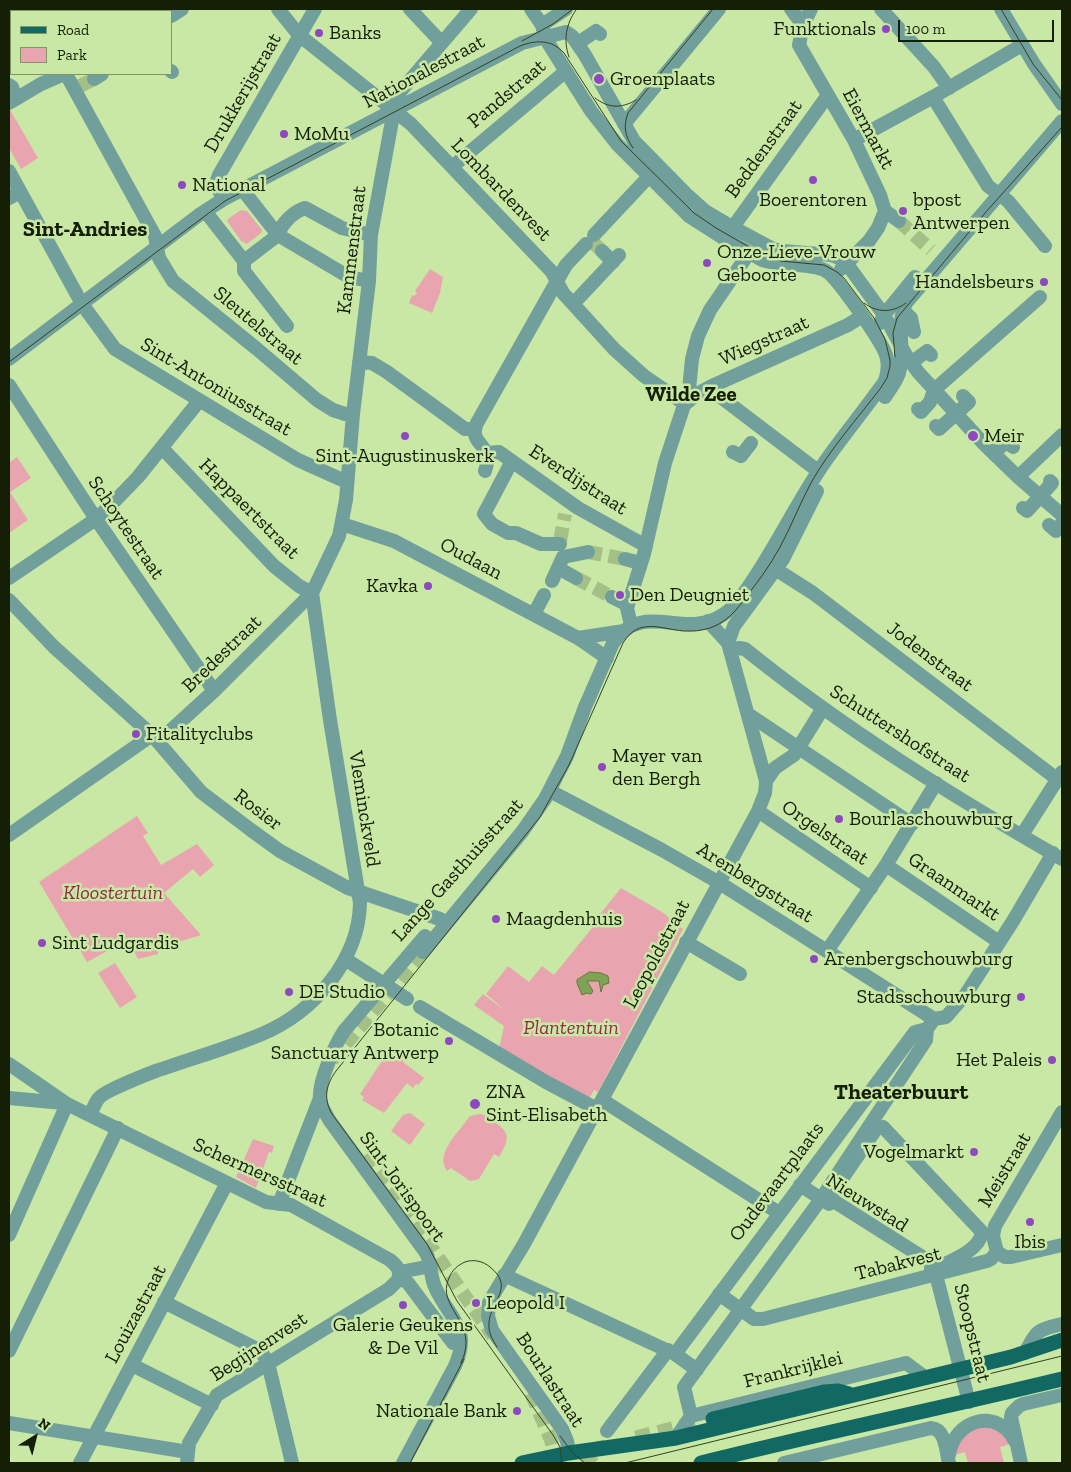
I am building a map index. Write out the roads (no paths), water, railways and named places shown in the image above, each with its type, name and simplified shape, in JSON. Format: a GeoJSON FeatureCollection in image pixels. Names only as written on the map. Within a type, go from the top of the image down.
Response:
{"type":"FeatureCollection","features":[{"type":"Feature","properties":{"kind":"main road","name":"Frankrijklei"},"geometry":{"type":"LineString","coordinates":[[522,1463],[570,1458],[676,1438],[858,1396],[1025,1353],[1062,1340]]}},
{"type":"Feature","properties":{"kind":"main road"},"geometry":{"type":"LineString","coordinates":[[701,1463],[823,1433],[969,1402],[1062,1379]]}},
{"type":"Feature","properties":{"kind":"main road"},"geometry":{"type":"LineString","coordinates":[[693,1420],[824,1392],[838,1391],[858,1396]]}},
{"type":"Feature","properties":{"kind":"street","name":"Lombardenvest"},"geometry":{"type":"LineString","coordinates":[[278,9],[299,35],[411,124],[552,272],[563,293],[614,349],[644,376],[685,404]]}},
{"type":"Feature","properties":{"kind":"street","name":"Drukkerijstraat"},"geometry":{"type":"LineString","coordinates":[[224,199],[216,184],[219,174],[315,9]]}},
{"type":"Feature","properties":{"kind":"street"},"geometry":{"type":"LineString","coordinates":[[410,9],[441,42]]}},
{"type":"Feature","properties":{"kind":"street"},"geometry":{"type":"LineString","coordinates":[[531,9],[592,111],[617,144],[705,211],[773,248],[784,251],[831,255],[840,258],[884,315],[911,363],[934,390],[994,454],[1062,515]]}},
{"type":"Feature","properties":{"kind":"street"},"geometry":{"type":"LineString","coordinates":[[544,32],[566,9]]}},
{"type":"Feature","properties":{"kind":"street"},"geometry":{"type":"LineString","coordinates":[[719,9],[624,126],[654,172],[690,216],[749,253],[773,263],[819,268],[832,276],[880,341],[888,363],[888,385],[818,489],[795,538],[777,569],[734,626],[730,642],[766,781]]}},
{"type":"Feature","properties":{"kind":"street"},"geometry":{"type":"LineString","coordinates":[[797,16],[811,9]]}},
{"type":"Feature","properties":{"kind":"street"},"geometry":{"type":"LineString","coordinates":[[881,9],[934,67],[949,88]]}},
{"type":"Feature","properties":{"kind":"street"},"geometry":{"type":"LineString","coordinates":[[1001,9],[1022,46],[1062,104]]}},
{"type":"Feature","properties":{"kind":"street","name":"Kammenstraat"},"geometry":{"type":"LineString","coordinates":[[312,593],[339,536],[342,524],[369,281],[371,236],[394,110],[399,93],[464,12]]}},
{"type":"Feature","properties":{"kind":"street","name":"Eiermarkt"},"geometry":{"type":"LineString","coordinates":[[797,16],[799,45],[854,140],[880,195],[885,211]]}},
{"type":"Feature","properties":{"kind":"street"},"geometry":{"type":"LineString","coordinates":[[581,41],[596,31],[600,34]]}},
{"type":"Feature","properties":{"kind":"street","name":"Nationalestraat"},"geometry":{"type":"LineString","coordinates":[[9,359],[224,199],[544,32],[566,32],[572,36],[585,55],[624,126]]}},
{"type":"Feature","properties":{"kind":"street"},"geometry":{"type":"LineString","coordinates":[[854,140],[1022,46]]}},
{"type":"Feature","properties":{"kind":"street","name":"Pandstraat"},"geometry":{"type":"LineString","coordinates":[[452,167],[566,70]]}},
{"type":"Feature","properties":{"kind":"street"},"geometry":{"type":"LineString","coordinates":[[12,101],[36,80],[60,75]]}},
{"type":"Feature","properties":{"kind":"street","name":"Sleutelstraat"},"geometry":{"type":"LineString","coordinates":[[66,75],[77,88],[155,236],[159,258],[173,281],[316,400],[333,410],[345,414],[353,414]]}},
{"type":"Feature","properties":{"kind":"street"},"geometry":{"type":"LineString","coordinates":[[9,85],[12,87],[12,101]]}},
{"type":"Feature","properties":{"kind":"street","name":"Beddenstraat"},"geometry":{"type":"LineString","coordinates":[[725,239],[828,95]]}},
{"type":"Feature","properties":{"kind":"street"},"geometry":{"type":"LineString","coordinates":[[933,97],[988,186],[1008,201],[1045,246]]}},
{"type":"Feature","properties":{"kind":"street"},"geometry":{"type":"LineString","coordinates":[[578,638],[627,628],[649,621],[686,625],[708,621],[722,615],[732,607],[765,562],[818,471],[899,373],[904,311],[912,295],[1062,121]]}},
{"type":"Feature","properties":{"kind":"street","name":"Sint-Antoniusstraat"},"geometry":{"type":"LineString","coordinates":[[9,171],[15,195],[82,304],[115,349],[298,460],[347,482]]}},
{"type":"Feature","properties":{"kind":"street"},"geometry":{"type":"LineString","coordinates":[[485,471],[488,463],[488,453],[476,440],[474,429],[566,265],[654,172]]}},
{"type":"Feature","properties":{"kind":"street"},"geometry":{"type":"LineString","coordinates":[[242,189],[278,234],[349,277],[369,281]]}},
{"type":"Feature","properties":{"kind":"street"},"geometry":{"type":"LineString","coordinates":[[244,261],[278,234],[281,225],[299,210],[305,208],[342,228],[371,236]]}},
{"type":"Feature","properties":{"kind":"street"},"geometry":{"type":"LineString","coordinates":[[206,211],[244,261],[244,271],[287,326]]}},
{"type":"Feature","properties":{"kind":"street"},"geometry":{"type":"LineString","coordinates":[[832,276],[870,241],[885,211],[899,220]]}},
{"type":"Feature","properties":{"kind":"street"},"geometry":{"type":"LineString","coordinates":[[880,341],[880,328],[884,315],[933,252],[965,222],[978,218]]}},
{"type":"Feature","properties":{"kind":"street"},"geometry":{"type":"LineString","coordinates":[[573,304],[616,258],[602,251]]}},
{"type":"Feature","properties":{"kind":"street"},"geometry":{"type":"LineString","coordinates":[[627,628],[627,608],[646,546],[665,463],[685,404],[693,392],[692,359],[698,336],[710,310],[749,253]]}},
{"type":"Feature","properties":{"kind":"street"},"geometry":{"type":"LineString","coordinates":[[918,409],[921,412],[930,402],[934,390],[1040,297]]}},
{"type":"Feature","properties":{"kind":"street"},"geometry":{"type":"LineString","coordinates":[[904,311],[910,318],[914,332]]}},
{"type":"Feature","properties":{"kind":"street","name":"Wiegstraat"},"geometry":{"type":"LineString","coordinates":[[693,392],[712,386],[848,325],[862,316]]}},
{"type":"Feature","properties":{"kind":"street"},"geometry":{"type":"LineString","coordinates":[[911,363],[927,351],[930,355]]}},
{"type":"Feature","properties":{"kind":"street"},"geometry":{"type":"LineString","coordinates":[[359,362],[372,363],[465,429],[474,429]]}},
{"type":"Feature","properties":{"kind":"street","name":"Schoytestraat"},"geometry":{"type":"LineString","coordinates":[[9,385],[96,519],[214,691]]}},
{"type":"Feature","properties":{"kind":"street"},"geometry":{"type":"LineString","coordinates":[[712,386],[722,398],[818,471]]}},
{"type":"Feature","properties":{"kind":"street"},"geometry":{"type":"LineString","coordinates":[[936,426],[939,428],[969,402],[963,396]]}},
{"type":"Feature","properties":{"kind":"street"},"geometry":{"type":"LineString","coordinates":[[9,578],[96,519],[138,477],[199,401]]}},
{"type":"Feature","properties":{"kind":"street"},"geometry":{"type":"LineString","coordinates":[[1018,477],[1062,435]]}},
{"type":"Feature","properties":{"kind":"street"},"geometry":{"type":"LineString","coordinates":[[733,452],[741,456],[751,443]]}},
{"type":"Feature","properties":{"kind":"street"},"geometry":{"type":"LineString","coordinates":[[994,454],[1004,443],[1013,447]]}},
{"type":"Feature","properties":{"kind":"street","name":"Happaertstraat"},"geometry":{"type":"LineString","coordinates":[[162,448],[274,566],[299,586],[312,593]]}},
{"type":"Feature","properties":{"kind":"street","name":"Everdijstraat"},"geometry":{"type":"LineString","coordinates":[[488,453],[499,452],[560,495],[622,534],[646,546]]}},
{"type":"Feature","properties":{"kind":"street"},"geometry":{"type":"LineString","coordinates":[[512,461],[484,514],[492,524],[508,533],[516,533],[560,552],[588,552]]}},
{"type":"Feature","properties":{"kind":"street"},"geometry":{"type":"LineString","coordinates":[[1023,508],[1027,511],[1052,483],[1050,481]]}},
{"type":"Feature","properties":{"kind":"street"},"geometry":{"type":"LineString","coordinates":[[560,495],[565,514]]}},
{"type":"Feature","properties":{"kind":"street","name":"Oudaan"},"geometry":{"type":"LineString","coordinates":[[342,524],[394,540],[578,638],[607,658]]}},
{"type":"Feature","properties":{"kind":"street"},"geometry":{"type":"LineString","coordinates":[[560,552],[576,578]]}},
{"type":"Feature","properties":{"kind":"street"},"geometry":{"type":"LineString","coordinates":[[552,581],[560,552]]}},
{"type":"Feature","properties":{"kind":"street"},"geometry":{"type":"LineString","coordinates":[[625,559],[640,563]]}},
{"type":"Feature","properties":{"kind":"street","name":"Jodenstraat"},"geometry":{"type":"LineString","coordinates":[[765,562],[813,593],[1060,776]]}},
{"type":"Feature","properties":{"kind":"street","name":"Bredestraat"},"geometry":{"type":"LineString","coordinates":[[9,835],[155,738],[214,691],[312,593]]}},
{"type":"Feature","properties":{"kind":"street","name":"Vleminckveld"},"geometry":{"type":"LineString","coordinates":[[90,1115],[99,1096],[148,1074],[263,1034],[299,1012],[324,988],[345,959],[358,928],[360,903],[330,720],[312,593]]}},
{"type":"Feature","properties":{"kind":"street"},"geometry":{"type":"LineString","coordinates":[[534,614],[544,595]]}},
{"type":"Feature","properties":{"kind":"street"},"geometry":{"type":"LineString","coordinates":[[612,597],[628,605]]}},
{"type":"Feature","properties":{"kind":"street","name":"Rosier"},"geometry":{"type":"LineString","coordinates":[[11,607],[155,738],[201,792],[251,830],[280,851],[348,888],[440,919]]}},
{"type":"Feature","properties":{"kind":"street"},"geometry":{"type":"LineString","coordinates":[[708,621],[730,642]]}},
{"type":"Feature","properties":{"kind":"street","name":"Lange Gasthuisstraat"},"geometry":{"type":"LineString","coordinates":[[279,1204],[320,1098],[322,1083],[340,1037],[484,866],[502,855],[533,817],[550,791],[567,756],[585,707],[613,643],[627,628]]}},
{"type":"Feature","properties":{"kind":"street","name":"Schuttershofstraat"},"geometry":{"type":"LineString","coordinates":[[730,642],[739,648],[745,649],[783,680],[936,783],[1059,855]]}},
{"type":"Feature","properties":{"kind":"street"},"geometry":{"type":"LineString","coordinates":[[766,781],[774,768],[789,760],[799,748],[823,708]]}},
{"type":"Feature","properties":{"kind":"street"},"geometry":{"type":"LineString","coordinates":[[748,714],[912,824]]}},
{"type":"Feature","properties":{"kind":"street"},"geometry":{"type":"LineString","coordinates":[[1022,835],[1060,776]]}},
{"type":"Feature","properties":{"kind":"street","name":"Leopoldstraat"},"geometry":{"type":"LineString","coordinates":[[493,1331],[488,1319],[489,1303],[524,1244],[718,882],[758,812],[765,793],[766,781]]}},
{"type":"Feature","properties":{"kind":"street"},"geometry":{"type":"LineString","coordinates":[[827,951],[886,865],[936,783]]}},
{"type":"Feature","properties":{"kind":"street","name":"Arenbergstraat"},"geometry":{"type":"LineString","coordinates":[[550,791],[718,882],[827,951],[931,1024]]}},
{"type":"Feature","properties":{"kind":"street","name":"Orgelstraat"},"geometry":{"type":"LineString","coordinates":[[758,812],[871,888]]}},
{"type":"Feature","properties":{"kind":"street"},"geometry":{"type":"LineString","coordinates":[[423,952],[502,855]]}},
{"type":"Feature","properties":{"kind":"street"},"geometry":{"type":"LineString","coordinates":[[931,1024],[946,1017],[966,994],[1059,855]]}},
{"type":"Feature","properties":{"kind":"street","name":"Graanmarkt"},"geometry":{"type":"LineString","coordinates":[[886,865],[999,942]]}},
{"type":"Feature","properties":{"kind":"street"},"geometry":{"type":"LineString","coordinates":[[686,942],[740,974]]}},
{"type":"Feature","properties":{"kind":"street"},"geometry":{"type":"LineString","coordinates":[[345,959],[407,999]]}},
{"type":"Feature","properties":{"kind":"street"},"geometry":{"type":"LineString","coordinates":[[420,1007],[546,1082],[600,1104],[779,1213]]}},
{"type":"Feature","properties":{"kind":"street","name":"Oudevaartplaats"},"geometry":{"type":"LineString","coordinates":[[693,1420],[684,1387],[879,1122],[926,1040],[931,1024]]}},
{"type":"Feature","properties":{"kind":"street","name":"Oudevaartplaats"},"geometry":{"type":"LineString","coordinates":[[607,1431],[719,1294],[915,1032],[931,1024]]}},
{"type":"Feature","properties":{"kind":"street"},"geometry":{"type":"LineString","coordinates":[[9,1064],[67,1104]]}},
{"type":"Feature","properties":{"kind":"street"},"geometry":{"type":"LineString","coordinates":[[9,1098],[67,1104]]}},
{"type":"Feature","properties":{"kind":"street","name":"Sint-Jorispoort"},"geometry":{"type":"LineString","coordinates":[[320,1098],[324,1112],[330,1121],[423,1248],[431,1266],[434,1287],[459,1328],[462,1337],[462,1345],[455,1366],[404,1463]]}},
{"type":"Feature","properties":{"kind":"street"},"geometry":{"type":"LineString","coordinates":[[9,1236],[67,1104]]}},
{"type":"Feature","properties":{"kind":"street","name":"Schermersstraat"},"geometry":{"type":"LineString","coordinates":[[67,1104],[266,1202],[291,1206],[390,1260],[453,1343]]}},
{"type":"Feature","properties":{"kind":"street","name":"Meistraat"},"geometry":{"type":"LineString","coordinates":[[997,1252],[988,1234],[995,1226],[1062,1112]]}},
{"type":"Feature","properties":{"kind":"street"},"geometry":{"type":"LineString","coordinates":[[879,1122],[988,1234],[962,1257],[938,1266],[829,1198],[879,1122]]}},
{"type":"Feature","properties":{"kind":"street"},"geometry":{"type":"LineString","coordinates":[[9,1351],[118,1128]]}},
{"type":"Feature","properties":{"kind":"street","name":"Louizastraat"},"geometry":{"type":"LineString","coordinates":[[80,1463],[227,1183]]}},
{"type":"Feature","properties":{"kind":"street","name":"Nieuwstad"},"geometry":{"type":"LineString","coordinates":[[800,1184],[821,1199],[925,1262],[936,1275]]}},
{"type":"Feature","properties":{"kind":"street"},"geometry":{"type":"LineString","coordinates":[[997,1252],[1005,1257],[1010,1257],[1062,1245]]}},
{"type":"Feature","properties":{"kind":"street","name":"Tabakvest"},"geometry":{"type":"LineString","coordinates":[[740,1310],[754,1319],[763,1319],[987,1261],[997,1252]]}},
{"type":"Feature","properties":{"kind":"street"},"geometry":{"type":"LineString","coordinates":[[400,1274],[431,1266]]}},
{"type":"Feature","properties":{"kind":"street","name":"Begijnenvest"},"geometry":{"type":"LineString","coordinates":[[9,1423],[135,1442],[188,1457],[189,1443],[217,1395],[389,1289],[397,1282],[400,1274]]}},
{"type":"Feature","properties":{"kind":"street"},"geometry":{"type":"LineString","coordinates":[[504,1275],[671,1352],[697,1370]]}},
{"type":"Feature","properties":{"kind":"street","name":"Stoopstraat"},"geometry":{"type":"LineString","coordinates":[[936,1275],[969,1402]]}},
{"type":"Feature","properties":{"kind":"street"},"geometry":{"type":"LineString","coordinates":[[719,1294],[740,1310]]}},
{"type":"Feature","properties":{"kind":"street"},"geometry":{"type":"LineString","coordinates":[[164,1302],[261,1351],[268,1363],[292,1463]]}},
{"type":"Feature","properties":{"kind":"street"},"geometry":{"type":"LineString","coordinates":[[1025,1353],[1039,1330],[1062,1324]]}},
{"type":"Feature","properties":{"kind":"street","name":"Bourlastraat"},"geometry":{"type":"LineString","coordinates":[[493,1331],[562,1429],[566,1437],[570,1458]]}},
{"type":"Feature","properties":{"kind":"street","name":"Frankrijklei"},"geometry":{"type":"LineString","coordinates":[[693,1420],[906,1363],[926,1378]]}},
{"type":"Feature","properties":{"kind":"street"},"geometry":{"type":"LineString","coordinates":[[132,1365],[212,1405]]}},
{"type":"Feature","properties":{"kind":"street"},"geometry":{"type":"LineString","coordinates":[[1034,1386],[1056,1396]]}},
{"type":"Feature","properties":{"kind":"street"},"geometry":{"type":"LineString","coordinates":[[1021,1463],[1011,1417],[1012,1412],[1019,1406],[1056,1396]]}},
{"type":"Feature","properties":{"kind":"street"},"geometry":{"type":"LineString","coordinates":[[676,1438],[693,1420]]}},
{"type":"Feature","properties":{"kind":"street"},"geometry":{"type":"LineString","coordinates":[[948,1462],[950,1446],[957,1433],[962,1428],[975,1422],[990,1421],[997,1423],[1009,1431],[1016,1444]]}},
{"type":"Feature","properties":{"kind":"street"},"geometry":{"type":"LineString","coordinates":[[860,1445],[874,1422]]}},
{"type":"Feature","properties":{"kind":"street"},"geometry":{"type":"LineString","coordinates":[[784,1463],[931,1428],[936,1428],[942,1434],[948,1462]]}},
{"type":"Feature","properties":{"kind":"tunnel"},"geometry":{"type":"LineString","coordinates":[[80,86],[94,79]]}},
{"type":"Feature","properties":{"kind":"tunnel"},"geometry":{"type":"LineString","coordinates":[[899,221],[931,250]]}},
{"type":"Feature","properties":{"kind":"tunnel"},"geometry":{"type":"LineString","coordinates":[[590,240],[602,251]]}},
{"type":"Feature","properties":{"kind":"tunnel"},"geometry":{"type":"LineString","coordinates":[[560,541],[565,514]]}},
{"type":"Feature","properties":{"kind":"tunnel"},"geometry":{"type":"LineString","coordinates":[[588,552],[625,559]]}},
{"type":"Feature","properties":{"kind":"tunnel"},"geometry":{"type":"LineString","coordinates":[[576,578],[612,597]]}},
{"type":"Feature","properties":{"kind":"tunnel"},"geometry":{"type":"LineString","coordinates":[[332,1060],[423,952]]}},
{"type":"Feature","properties":{"kind":"tunnel"},"geometry":{"type":"LineString","coordinates":[[364,1156],[493,1336]]}},
{"type":"Feature","properties":{"kind":"tunnel"},"geometry":{"type":"LineString","coordinates":[[531,1393],[551,1440],[557,1463]]}},
{"type":"Feature","properties":{"kind":"tunnel"},"geometry":{"type":"LineString","coordinates":[[636,1438],[696,1423]]}},
{"type":"Feature","properties":{"kind":"tunnel"},"geometry":{"type":"LineString","coordinates":[[582,1463],[600,1448],[605,1447]]}},
{"type":"Feature","properties":{"kind":"tram line"},"geometry":{"type":"LineString","coordinates":[[522,41],[553,24],[573,9]]}},
{"type":"Feature","properties":{"kind":"tram line"},"geometry":{"type":"LineString","coordinates":[[633,148],[626,131],[628,113],[713,9]]}},
{"type":"Feature","properties":{"kind":"tram line"},"geometry":{"type":"LineString","coordinates":[[1001,9],[1033,64],[1062,100]]}},
{"type":"Feature","properties":{"kind":"tram line"},"geometry":{"type":"LineString","coordinates":[[569,57],[566,32],[576,10]]}},
{"type":"Feature","properties":{"kind":"tram line"},"geometry":{"type":"LineString","coordinates":[[9,362],[225,201],[520,46],[538,42],[554,45],[564,53],[621,141],[694,213],[763,255],[781,261],[824,265],[837,272],[844,278],[874,318],[885,339],[890,360],[887,378],[819,469],[779,549],[740,605],[725,620],[703,630],[684,631],[650,626],[643,627],[629,635],[623,643],[569,765],[540,817],[336,1071],[328,1087],[327,1102],[332,1114],[427,1244],[457,1301],[553,1435],[560,1447],[562,1463]]}},
{"type":"Feature","properties":{"kind":"tram line"},"geometry":{"type":"LineString","coordinates":[[595,98],[605,104],[615,106],[625,105],[636,100]]}},
{"type":"Feature","properties":{"kind":"tram line"},"geometry":{"type":"LineString","coordinates":[[895,357],[893,333],[897,318],[985,213],[1062,127]]}},
{"type":"Feature","properties":{"kind":"tram line"},"geometry":{"type":"LineString","coordinates":[[864,303],[874,309],[885,311],[896,309],[906,303]]}},
{"type":"Feature","properties":{"kind":"tram line"},"geometry":{"type":"LineString","coordinates":[[461,1363],[466,1349],[466,1337],[448,1298],[446,1289],[452,1273],[465,1262],[475,1261],[484,1263],[497,1274],[501,1281],[500,1294],[489,1322],[489,1329],[497,1347]]}},
{"type":"Feature","properties":{"kind":"tram line"},"geometry":{"type":"LineString","coordinates":[[625,1463],[1062,1356]]}},
{"type":"Feature","properties":{"kind":"tram line"},"geometry":{"type":"LineString","coordinates":[[410,1463],[464,1359]]}},
{"type":"Feature","properties":{"kind":"tram line"},"geometry":{"type":"LineString","coordinates":[[560,1436],[572,1452],[585,1463]]}},
{"type":"Feature","properties":{"kind":"place","name":"Funktionals"},"geometry":{"type":"Point","coordinates":[886,29]}},
{"type":"Feature","properties":{"kind":"place","name":"Banks"},"geometry":{"type":"Point","coordinates":[319,33]}},
{"type":"Feature","properties":{"kind":"place","name":"Groenplaats"},"geometry":{"type":"Point","coordinates":[599,79]}},
{"type":"Feature","properties":{"kind":"place","name":"MoMu"},"geometry":{"type":"Point","coordinates":[284,134]}},
{"type":"Feature","properties":{"kind":"place","name":"Boerentoren"},"geometry":{"type":"Point","coordinates":[813,180]}},
{"type":"Feature","properties":{"kind":"place","name":"National"},"geometry":{"type":"Point","coordinates":[182,185]}},
{"type":"Feature","properties":{"kind":"place","name":"bpost Antwerpen"},"geometry":{"type":"Point","coordinates":[903,211]}},
{"type":"Feature","properties":{"kind":"place","name":"Onze-Lieve-Vrouw Geboorte"},"geometry":{"type":"Point","coordinates":[707,263]}},
{"type":"Feature","properties":{"kind":"place","name":"Handelsbeurs"},"geometry":{"type":"Point","coordinates":[1044,282]}},
{"type":"Feature","properties":{"kind":"place","name":"Sint-Augustinuskerk"},"geometry":{"type":"Point","coordinates":[405,436]}},
{"type":"Feature","properties":{"kind":"place","name":"Meir"},"geometry":{"type":"Point","coordinates":[973,436]}},
{"type":"Feature","properties":{"kind":"place","name":"Kavka"},"geometry":{"type":"Point","coordinates":[428,586]}},
{"type":"Feature","properties":{"kind":"place","name":"Den Deugniet"},"geometry":{"type":"Point","coordinates":[620,595]}},
{"type":"Feature","properties":{"kind":"place","name":"Fitalityclubs"},"geometry":{"type":"Point","coordinates":[136,734]}},
{"type":"Feature","properties":{"kind":"place","name":"Mayer van den Bergh"},"geometry":{"type":"Point","coordinates":[602,767]}},
{"type":"Feature","properties":{"kind":"place","name":"Bourlaschouwburg"},"geometry":{"type":"Point","coordinates":[839,819]}},
{"type":"Feature","properties":{"kind":"place","name":"Maagdenhuis"},"geometry":{"type":"Point","coordinates":[496,919]}},
{"type":"Feature","properties":{"kind":"place","name":"Sint Ludgardis"},"geometry":{"type":"Point","coordinates":[42,943]}},
{"type":"Feature","properties":{"kind":"place","name":"Arenbergschouwburg"},"geometry":{"type":"Point","coordinates":[814,959]}},
{"type":"Feature","properties":{"kind":"place","name":"DE Studio"},"geometry":{"type":"Point","coordinates":[289,992]}},
{"type":"Feature","properties":{"kind":"place","name":"Stadsschouwburg"},"geometry":{"type":"Point","coordinates":[1021,997]}},
{"type":"Feature","properties":{"kind":"place","name":"Botanic Sanctuary Antwerp"},"geometry":{"type":"Point","coordinates":[449,1041]}},
{"type":"Feature","properties":{"kind":"place","name":"Het Paleis"},"geometry":{"type":"Point","coordinates":[1052,1060]}},
{"type":"Feature","properties":{"kind":"place","name":"ZNA Sint-Elisabeth"},"geometry":{"type":"Point","coordinates":[475,1104]}},
{"type":"Feature","properties":{"kind":"place","name":"Vogelmarkt"},"geometry":{"type":"Point","coordinates":[974,1152]}},
{"type":"Feature","properties":{"kind":"place","name":"Ibis"},"geometry":{"type":"Point","coordinates":[1030,1222]}},
{"type":"Feature","properties":{"kind":"place","name":"Leopold I"},"geometry":{"type":"Point","coordinates":[476,1303]}},
{"type":"Feature","properties":{"kind":"place","name":"Galerie Geukens & De Vil"},"geometry":{"type":"Point","coordinates":[403,1305]}},
{"type":"Feature","properties":{"kind":"place","name":"Nationale Bank"},"geometry":{"type":"Point","coordinates":[517,1411]}},
{"type":"Feature","properties":{"kind":"district","name":"Sint-Andries"},"geometry":{"type":"Point","coordinates":[85,230]}},
{"type":"Feature","properties":{"kind":"district","name":"Wilde Zee"},"geometry":{"type":"Point","coordinates":[691,395]}},
{"type":"Feature","properties":{"kind":"district","name":"Theaterbuurt"},"geometry":{"type":"Point","coordinates":[901,1093]}},
{"type":"Feature","properties":{"kind":"park label","name":"Kloostertuin"},"geometry":{"type":"Point","coordinates":[113,893]}},
{"type":"Feature","properties":{"kind":"park label","name":"Plantentuin"},"geometry":{"type":"Point","coordinates":[571,1028]}}]}
